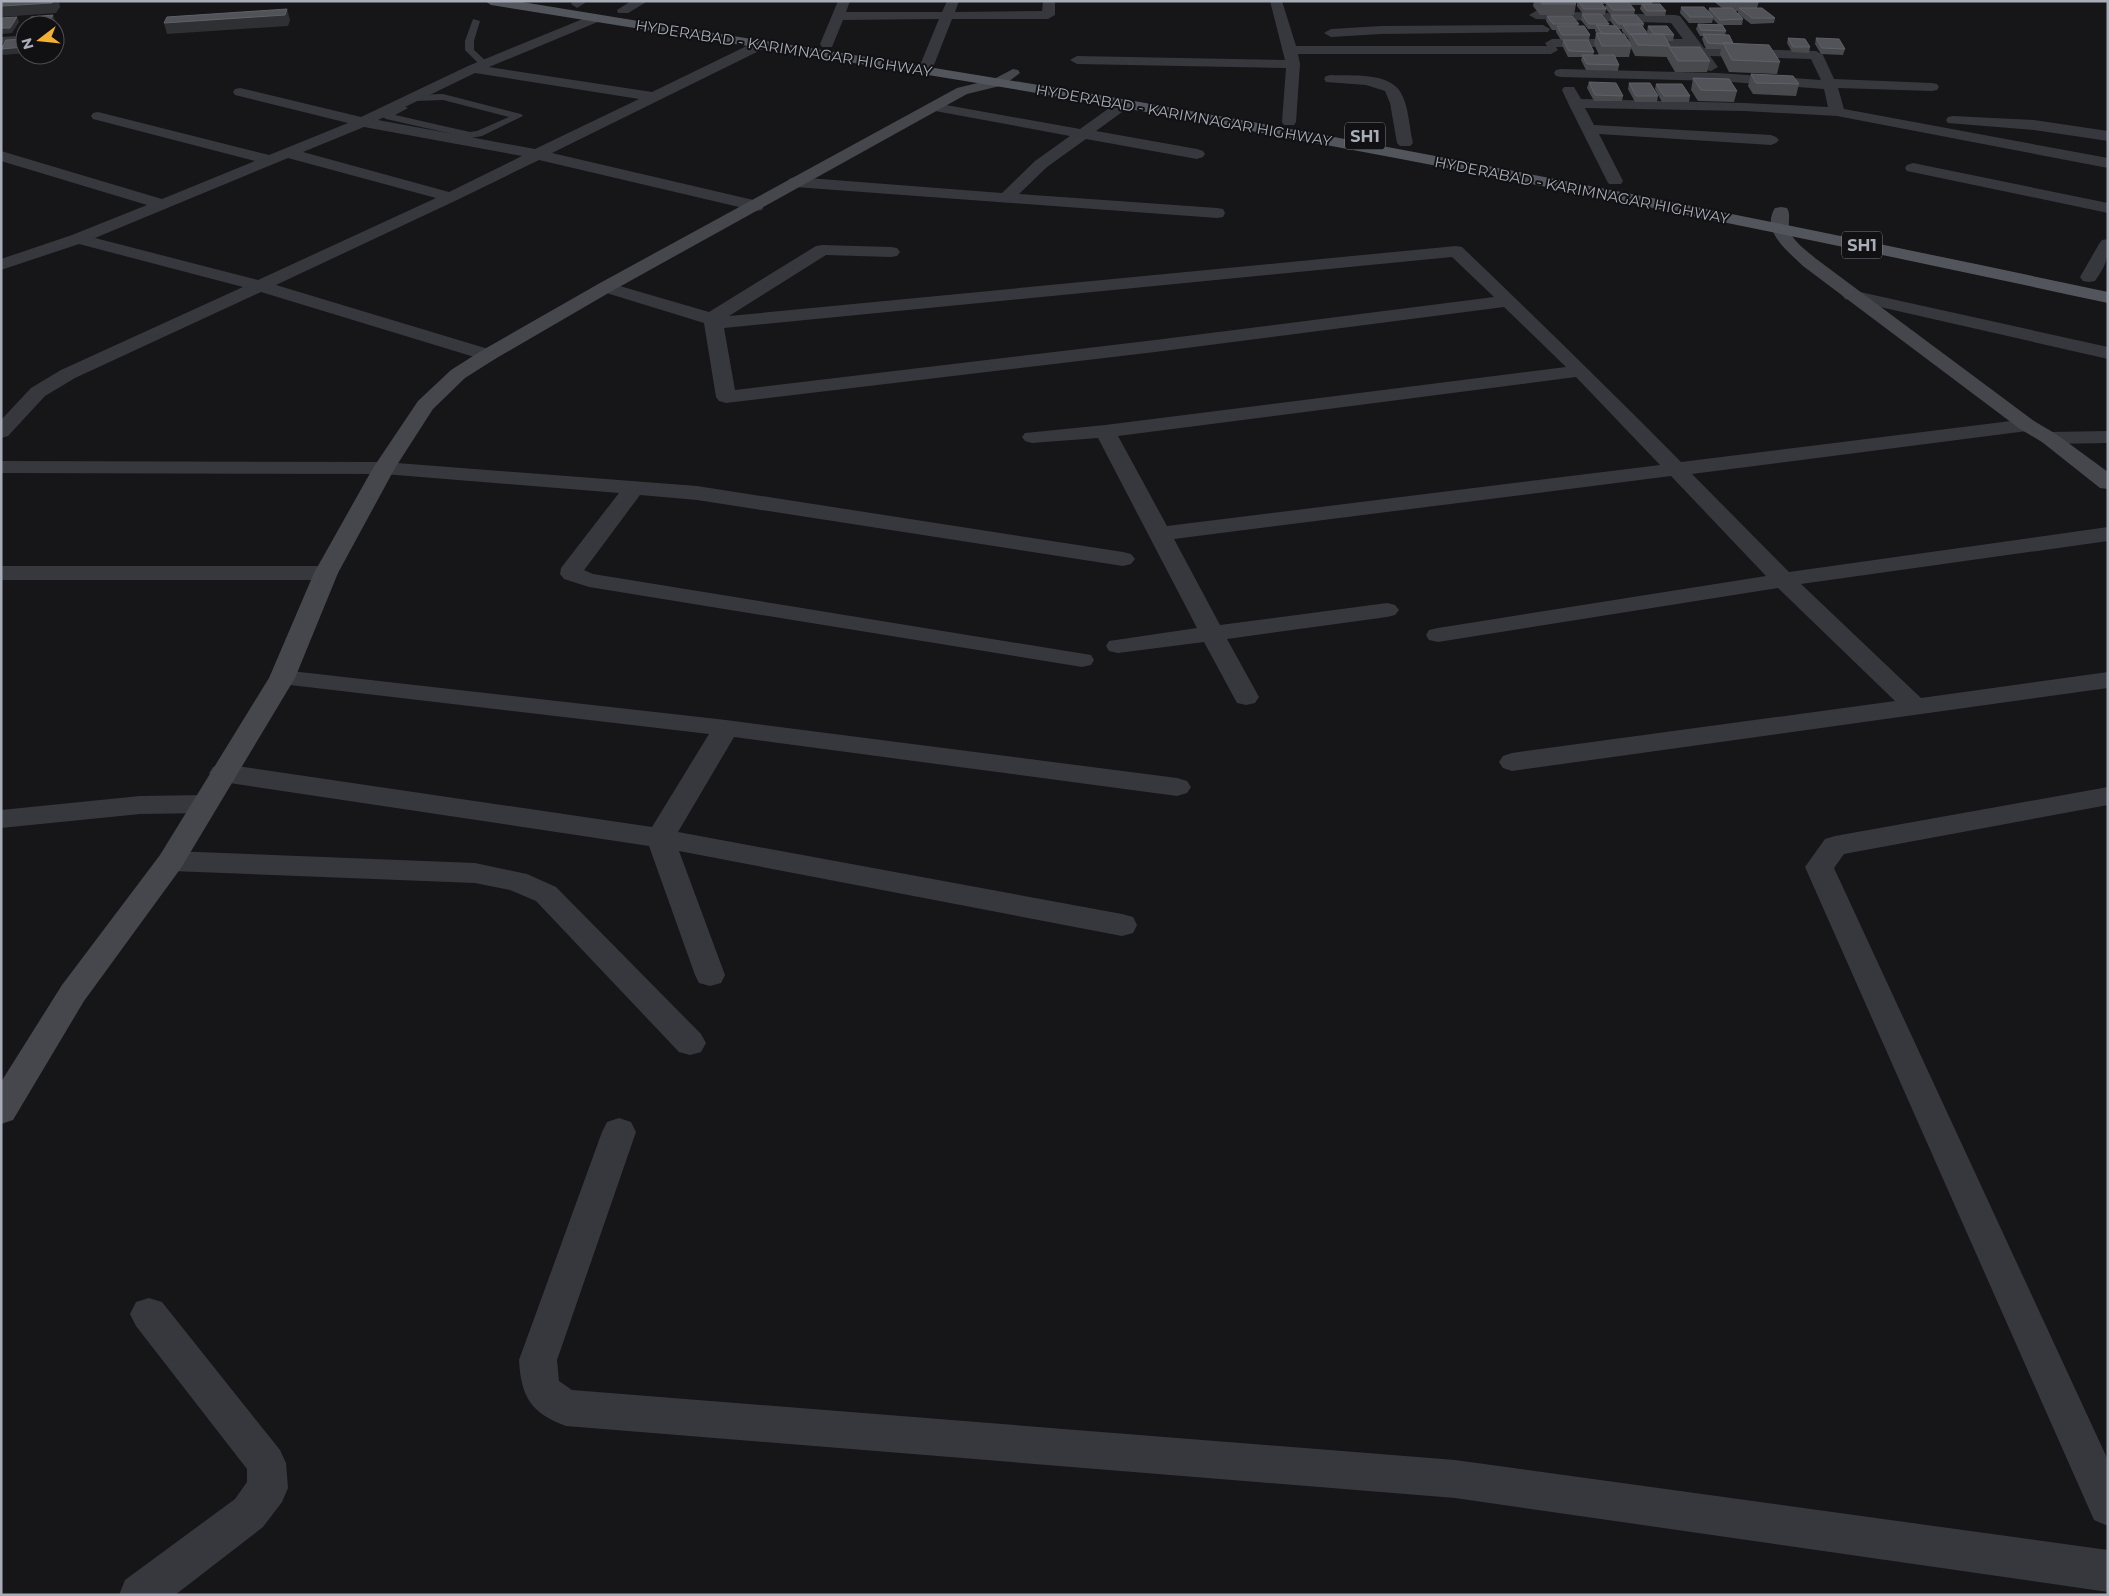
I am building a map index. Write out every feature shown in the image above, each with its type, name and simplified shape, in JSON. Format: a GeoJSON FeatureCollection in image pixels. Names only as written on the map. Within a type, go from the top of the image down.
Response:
{"type":"FeatureCollection","features":[{"type":"Feature","properties":{"kind":"main road","name":"HYDERABAD - KARIMNAGAR HIGHWAY"},"geometry":{"type":"LineString","coordinates":[[491,1],[762,44],[927,64],[981,67],[1674,192]]}},
{"type":"Feature","properties":{"kind":"main road","name":"HYDERABAD - KARIMNAGAR HIGHWAY"},"geometry":{"type":"LineString","coordinates":[[562,1],[579,2],[827,44],[927,64],[963,84],[999,82],[1782,216],[2108,298]]}},
{"type":"Feature","properties":{"kind":"main road"},"geometry":{"type":"LineString","coordinates":[[1940,245],[2108,281]]}},
{"type":"Feature","properties":{"kind":"street"},"geometry":{"type":"LineString","coordinates":[[623,10],[642,1]]}},
{"type":"Feature","properties":{"kind":"street"},"geometry":{"type":"LineString","coordinates":[[827,44],[844,1]]}},
{"type":"Feature","properties":{"kind":"street"},"geometry":{"type":"LineString","coordinates":[[927,64],[953,1]]}},
{"type":"Feature","properties":{"kind":"street"},"geometry":{"type":"LineString","coordinates":[[837,16],[1048,15],[1049,1]]}},
{"type":"Feature","properties":{"kind":"street"},"geometry":{"type":"LineString","coordinates":[[1276,1],[1285,36],[1291,50],[1293,64],[1289,122]]}},
{"type":"Feature","properties":{"kind":"street"},"geometry":{"type":"LineString","coordinates":[[1527,1],[1543,29],[1574,103],[1590,129],[1615,181]]}},
{"type":"Feature","properties":{"kind":"street"},"geometry":{"type":"LineString","coordinates":[[1536,16],[1676,19],[1718,77],[1744,107]]}},
{"type":"Feature","properties":{"kind":"street"},"geometry":{"type":"LineString","coordinates":[[1,265],[78,239],[363,122],[479,67],[595,18]]}},
{"type":"Feature","properties":{"kind":"street"},"geometry":{"type":"LineString","coordinates":[[1285,36],[1381,30],[1543,29]]}},
{"type":"Feature","properties":{"kind":"street"},"geometry":{"type":"LineString","coordinates":[[1446,30],[1459,50]]}},
{"type":"Feature","properties":{"kind":"street"},"geometry":{"type":"LineString","coordinates":[[1,432],[38,392],[68,374],[451,197],[535,154],[762,44]]}},
{"type":"Feature","properties":{"kind":"street"},"geometry":{"type":"LineString","coordinates":[[1291,50],[1459,50],[1551,47],[1697,48],[1816,55],[1829,84],[1837,112]]}},
{"type":"Feature","properties":{"kind":"street"},"geometry":{"type":"LineString","coordinates":[[1077,60],[1293,64]]}},
{"type":"Feature","properties":{"kind":"street"},"geometry":{"type":"LineString","coordinates":[[479,67],[653,97]]}},
{"type":"Feature","properties":{"kind":"street"},"geometry":{"type":"LineString","coordinates":[[1,1111],[73,992],[171,861],[282,678],[326,573],[384,468],[425,405],[458,374],[488,355],[606,287],[756,206],[795,182],[935,107],[981,67]]}},
{"type":"Feature","properties":{"kind":"street"},"geometry":{"type":"LineString","coordinates":[[999,82],[1013,73]]}},
{"type":"Feature","properties":{"kind":"street"},"geometry":{"type":"LineString","coordinates":[[1561,73],[1718,77],[1829,84],[1932,87]]}},
{"type":"Feature","properties":{"kind":"street"},"geometry":{"type":"LineString","coordinates":[[1331,80],[1378,82],[1388,85],[1394,92],[1406,143]]}},
{"type":"Feature","properties":{"kind":"street"},"geometry":{"type":"LineString","coordinates":[[240,92],[363,122],[535,154],[756,206]]}},
{"type":"Feature","properties":{"kind":"street"},"geometry":{"type":"LineString","coordinates":[[1574,103],[1744,107],[1837,112],[2108,163]]}},
{"type":"Feature","properties":{"kind":"street"},"geometry":{"type":"LineString","coordinates":[[1006,198],[1041,164],[1124,104]]}},
{"type":"Feature","properties":{"kind":"street"},"geometry":{"type":"LineString","coordinates":[[935,107],[1082,135],[1197,154]]}},
{"type":"Feature","properties":{"kind":"street"},"geometry":{"type":"LineString","coordinates":[[98,116],[451,197]]}},
{"type":"Feature","properties":{"kind":"street"},"geometry":{"type":"LineString","coordinates":[[1856,116],[1929,118],[2034,125],[2108,136]]}},
{"type":"Feature","properties":{"kind":"street"},"geometry":{"type":"LineString","coordinates":[[1590,129],[1771,140]]}},
{"type":"Feature","properties":{"kind":"street"},"geometry":{"type":"LineString","coordinates":[[1986,141],[1999,186]]}},
{"type":"Feature","properties":{"kind":"street"},"geometry":{"type":"LineString","coordinates":[[1,156],[162,204]]}},
{"type":"Feature","properties":{"kind":"street"},"geometry":{"type":"LineString","coordinates":[[1913,168],[2108,208]]}},
{"type":"Feature","properties":{"kind":"street"},"geometry":{"type":"LineString","coordinates":[[795,182],[1217,213]]}},
{"type":"Feature","properties":{"kind":"street"},"geometry":{"type":"LineString","coordinates":[[1782,216],[1786,240],[1809,262],[2027,425],[2049,438],[2108,483]]}},
{"type":"Feature","properties":{"kind":"street"},"geometry":{"type":"LineString","coordinates":[[78,239],[258,285],[488,355]]}},
{"type":"Feature","properties":{"kind":"street"},"geometry":{"type":"LineString","coordinates":[[2090,277],[2108,244]]}},
{"type":"Feature","properties":{"kind":"street"},"geometry":{"type":"LineString","coordinates":[[712,321],[822,250],[892,252]]}},
{"type":"Feature","properties":{"kind":"street"},"geometry":{"type":"LineString","coordinates":[[606,287],[712,321],[1456,251],[1580,371],[1783,580],[1916,707]]}},
{"type":"Feature","properties":{"kind":"street"},"geometry":{"type":"LineString","coordinates":[[1852,295],[2108,353]]}},
{"type":"Feature","properties":{"kind":"street"},"geometry":{"type":"LineString","coordinates":[[712,321],[726,397],[1509,301]]}},
{"type":"Feature","properties":{"kind":"street"},"geometry":{"type":"LineString","coordinates":[[1032,437],[1105,431],[1580,371]]}},
{"type":"Feature","properties":{"kind":"street"},"geometry":{"type":"LineString","coordinates":[[1160,534],[2027,425]]}},
{"type":"Feature","properties":{"kind":"street"},"geometry":{"type":"LineString","coordinates":[[1105,431],[1246,697]]}},
{"type":"Feature","properties":{"kind":"street"},"geometry":{"type":"LineString","coordinates":[[2049,438],[2108,436]]}},
{"type":"Feature","properties":{"kind":"street"},"geometry":{"type":"LineString","coordinates":[[1,467],[384,468],[697,493],[1123,559]]}},
{"type":"Feature","properties":{"kind":"street"},"geometry":{"type":"LineString","coordinates":[[634,488],[574,568],[572,574],[589,580],[1082,660]]}},
{"type":"Feature","properties":{"kind":"street"},"geometry":{"type":"LineString","coordinates":[[1438,635],[1783,580],[2108,534]]}},
{"type":"Feature","properties":{"kind":"street"},"geometry":{"type":"LineString","coordinates":[[1,573],[326,573]]}},
{"type":"Feature","properties":{"kind":"street"},"geometry":{"type":"LineString","coordinates":[[1118,646],[1387,610]]}},
{"type":"Feature","properties":{"kind":"street"},"geometry":{"type":"LineString","coordinates":[[282,678],[726,728],[1177,787]]}},
{"type":"Feature","properties":{"kind":"street"},"geometry":{"type":"LineString","coordinates":[[1512,762],[2108,680]]}},
{"type":"Feature","properties":{"kind":"street"},"geometry":{"type":"LineString","coordinates":[[660,838],[726,728]]}},
{"type":"Feature","properties":{"kind":"street"},"geometry":{"type":"LineString","coordinates":[[224,772],[660,838],[1122,925]]}},
{"type":"Feature","properties":{"kind":"street"},"geometry":{"type":"LineString","coordinates":[[2108,796],[1835,846],[1819,867],[2108,1506]]}},
{"type":"Feature","properties":{"kind":"street"},"geometry":{"type":"LineString","coordinates":[[1,819],[140,805],[204,804]]}},
{"type":"Feature","properties":{"kind":"street"},"geometry":{"type":"LineString","coordinates":[[660,838],[710,974]]}},
{"type":"Feature","properties":{"kind":"street"},"geometry":{"type":"LineString","coordinates":[[171,861],[475,873],[517,881],[546,894],[690,1043]]}},
{"type":"Feature","properties":{"kind":"street"},"geometry":{"type":"LineString","coordinates":[[619,1132],[538,1360],[540,1383],[547,1397],[566,1408],[1455,1479],[2108,1571]]}},
{"type":"Feature","properties":{"kind":"street"},"geometry":{"type":"LineString","coordinates":[[140,1595],[250,1513],[268,1488],[266,1463],[149,1314]]}},
{"type":"Feature","properties":{"kind":"lane"},"geometry":{"type":"LineString","coordinates":[[476,21],[468,48],[479,67]]}},
{"type":"Feature","properties":{"kind":"lane"},"geometry":{"type":"LineString","coordinates":[[1,40],[15,39]]}},
{"type":"Feature","properties":{"kind":"lane"},"geometry":{"type":"LineString","coordinates":[[396,106],[403,108],[386,116],[470,135],[479,134],[518,116],[443,97],[433,96],[422,100],[412,98]]}},
{"type":"Feature","properties":{"kind":"building"},"geometry":{"type":"Polygon","coordinates":[[[1,1],[53,1],[52,3],[1,6],[1,1]]]}},
{"type":"Feature","properties":{"kind":"building"},"geometry":{"type":"Polygon","coordinates":[[[1540,1],[1574,1],[1576,4],[1542,4],[1540,1]]]}},
{"type":"Feature","properties":{"kind":"building"},"geometry":{"type":"Polygon","coordinates":[[[1578,1],[1600,1],[1606,9],[1584,9],[1578,1]]]}},
{"type":"Feature","properties":{"kind":"building"},"geometry":{"type":"Polygon","coordinates":[[[1606,2],[1628,2],[1635,10],[1613,10],[1606,2]]]}},
{"type":"Feature","properties":{"kind":"building"},"geometry":{"type":"Polygon","coordinates":[[[1642,4],[1660,4],[1666,11],[1647,11],[1642,4]]]}},
{"type":"Feature","properties":{"kind":"building"},"geometry":{"type":"Polygon","coordinates":[[[1681,7],[1704,7],[1713,17],[1690,17],[1681,7]]]}},
{"type":"Feature","properties":{"kind":"building"},"geometry":{"type":"Polygon","coordinates":[[[1709,8],[1732,8],[1743,19],[1720,20],[1709,8]]]}},
{"type":"Feature","properties":{"kind":"building"},"geometry":{"type":"Polygon","coordinates":[[[1739,8],[1762,8],[1775,18],[1752,18],[1739,8]]]}},
{"type":"Feature","properties":{"kind":"building"},"geometry":{"type":"Polygon","coordinates":[[[287,9],[285,15],[164,23],[167,17],[287,9]]]}},
{"type":"Feature","properties":{"kind":"building"},"geometry":{"type":"Polygon","coordinates":[[[1582,14],[1601,14],[1609,24],[1589,24],[1582,14]]]}},
{"type":"Feature","properties":{"kind":"building"},"geometry":{"type":"Polygon","coordinates":[[[1611,15],[1636,15],[1644,24],[1618,24],[1611,15]]]}},
{"type":"Feature","properties":{"kind":"building"},"geometry":{"type":"Polygon","coordinates":[[[1547,16],[1572,16],[1579,24],[1553,24],[1547,16]]]}},
{"type":"Feature","properties":{"kind":"building"},"geometry":{"type":"Polygon","coordinates":[[[15,17],[15,20],[10,28],[1,28],[1,18],[15,17]]]}},
{"type":"Feature","properties":{"kind":"building"},"geometry":{"type":"Polygon","coordinates":[[[1698,24],[1722,25],[1726,31],[1701,30],[1698,24]]]}},
{"type":"Feature","properties":{"kind":"building"},"geometry":{"type":"Polygon","coordinates":[[[1596,25],[1616,26],[1622,34],[1602,34],[1596,25]]]}},
{"type":"Feature","properties":{"kind":"building"},"geometry":{"type":"Polygon","coordinates":[[[1623,25],[1641,25],[1648,34],[1630,35],[1623,25]]]}},
{"type":"Feature","properties":{"kind":"building"},"geometry":{"type":"Polygon","coordinates":[[[1557,26],[1584,26],[1590,35],[1562,35],[1557,26]]]}},
{"type":"Feature","properties":{"kind":"building"},"geometry":{"type":"Polygon","coordinates":[[[1648,26],[1667,26],[1674,35],[1654,34],[1648,26]]]}},
{"type":"Feature","properties":{"kind":"building"},"geometry":{"type":"Polygon","coordinates":[[[1596,33],[1624,34],[1631,46],[1602,46],[1596,33]]]}},
{"type":"Feature","properties":{"kind":"building"},"geometry":{"type":"Polygon","coordinates":[[[1631,34],[1663,34],[1670,46],[1638,45],[1631,34]]]}},
{"type":"Feature","properties":{"kind":"building"},"geometry":{"type":"Polygon","coordinates":[[[1703,34],[1729,35],[1733,43],[1708,43],[1703,34]]]}},
{"type":"Feature","properties":{"kind":"building"},"geometry":{"type":"Polygon","coordinates":[[[1788,38],[1805,39],[1810,47],[1793,47],[1788,38]]]}},
{"type":"Feature","properties":{"kind":"building"},"geometry":{"type":"Polygon","coordinates":[[[1816,38],[1839,39],[1845,49],[1822,48],[1816,38]]]}},
{"type":"Feature","properties":{"kind":"building"},"geometry":{"type":"Polygon","coordinates":[[[6,40],[15,40],[15,48],[1,49],[6,40]]]}},
{"type":"Feature","properties":{"kind":"building"},"geometry":{"type":"Polygon","coordinates":[[[1563,40],[1588,40],[1594,52],[1569,51],[1563,40]]]}},
{"type":"Feature","properties":{"kind":"building"},"geometry":{"type":"Polygon","coordinates":[[[1723,43],[1769,45],[1780,62],[1732,60],[1723,43]]]}},
{"type":"Feature","properties":{"kind":"building"},"geometry":{"type":"Polygon","coordinates":[[[1669,47],[1700,47],[1710,61],[1678,61],[1669,47]]]}},
{"type":"Feature","properties":{"kind":"building"},"geometry":{"type":"Polygon","coordinates":[[[1582,55],[1614,55],[1619,65],[1587,64],[1582,55]]]}},
{"type":"Feature","properties":{"kind":"building"},"geometry":{"type":"Polygon","coordinates":[[[1751,74],[1793,76],[1799,84],[1756,83],[1751,74]]]}},
{"type":"Feature","properties":{"kind":"building"},"geometry":{"type":"Polygon","coordinates":[[[1693,78],[1729,79],[1737,91],[1701,90],[1693,78]]]}},
{"type":"Feature","properties":{"kind":"building"},"geometry":{"type":"Polygon","coordinates":[[[1589,82],[1616,83],[1623,96],[1595,95],[1589,82]]]}},
{"type":"Feature","properties":{"kind":"building"},"geometry":{"type":"Polygon","coordinates":[[[1629,83],[1650,83],[1658,96],[1636,96],[1629,83]]]}},
{"type":"Feature","properties":{"kind":"building"},"geometry":{"type":"Polygon","coordinates":[[[1656,84],[1682,84],[1690,96],[1664,96],[1656,84]]]}}]}
